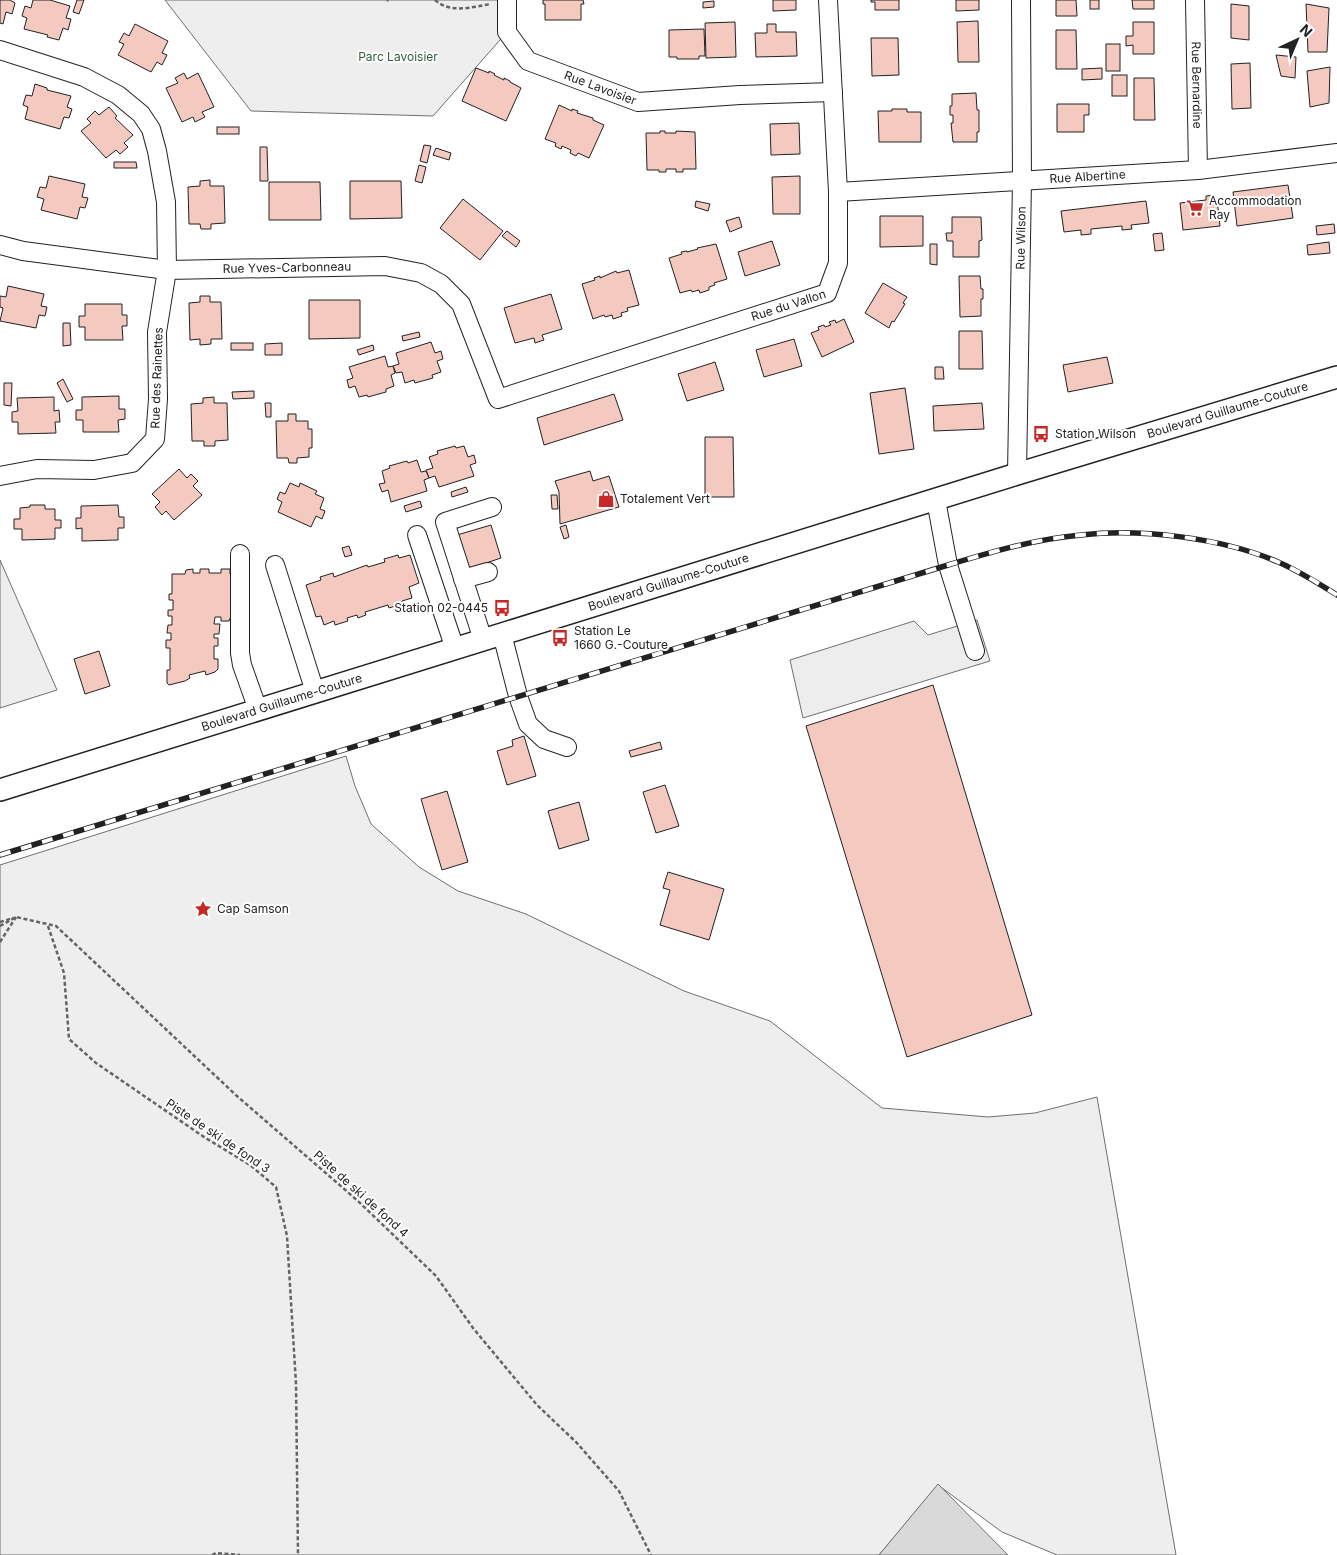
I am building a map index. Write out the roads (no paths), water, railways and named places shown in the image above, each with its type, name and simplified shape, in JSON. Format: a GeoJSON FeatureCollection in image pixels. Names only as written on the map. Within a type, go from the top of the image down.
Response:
{"type":"FeatureCollection","features":[{"type":"Feature","properties":{"kind":"main road","name":"Boulevard Guillaume-Couture"},"geometry":{"type":"LineString","coordinates":[[0,790],[1017,474],[1337,377]]}},
{"type":"Feature","properties":{"kind":"street","name":"Rue du Vallon"},"geometry":{"type":"LineString","coordinates":[[498,399],[827,294],[838,263],[838,192],[828,0]]}},
{"type":"Feature","properties":{"kind":"street","name":"Rue Wilson"},"geometry":{"type":"LineString","coordinates":[[1017,474],[1022,181],[1021,0]]}},
{"type":"Feature","properties":{"kind":"street","name":"Rue Bernardine"},"geometry":{"type":"LineString","coordinates":[[1195,0],[1198,170]]}},
{"type":"Feature","properties":{"kind":"street","name":"Rue Lavoisier"},"geometry":{"type":"LineString","coordinates":[[507,1],[507,32],[528,61],[638,102],[740,95],[833,92]]}},
{"type":"Feature","properties":{"kind":"street","name":"Rue des Rainettes"},"geometry":{"type":"LineString","coordinates":[[0,50],[84,77],[118,94],[141,114],[151,129],[166,202],[167,270],[157,332],[158,399],[155,439],[132,463],[94,470],[37,469],[0,476]]}},
{"type":"Feature","properties":{"kind":"street","name":"Rue Albertine"},"geometry":{"type":"LineString","coordinates":[[838,192],[1198,170],[1337,153]]}},
{"type":"Feature","properties":{"kind":"street","name":"Rue Yves-Carbonneau"},"geometry":{"type":"LineString","coordinates":[[0,245],[23,251],[167,270],[385,266],[421,273],[441,284],[461,304],[498,399]]}},
{"type":"Feature","properties":{"kind":"street"},"geometry":{"type":"LineString","coordinates":[[936,500],[948,564],[975,651]]}},
{"type":"Feature","properties":{"kind":"street"},"geometry":{"type":"LineString","coordinates":[[492,507],[445,522],[463,579],[492,637],[528,724],[544,739],[567,747]]}},
{"type":"Feature","properties":{"kind":"street"},"geometry":{"type":"LineString","coordinates":[[417,535],[455,649]]}},
{"type":"Feature","properties":{"kind":"street"},"geometry":{"type":"LineString","coordinates":[[240,554],[240,653],[242,665],[258,710]]}},
{"type":"Feature","properties":{"kind":"street"},"geometry":{"type":"LineString","coordinates":[[275,565],[315,692]]}},
{"type":"Feature","properties":{"kind":"street"},"geometry":{"type":"LineString","coordinates":[[463,579],[488,572]]}},
{"type":"Feature","properties":{"kind":"railway"},"geometry":{"type":"LineString","coordinates":[[0,855],[948,565],[1030,543],[1104,533],[1155,534],[1207,541],[1278,562],[1301,573],[1337,595]]}},
{"type":"Feature","properties":{"kind":"place","name":"Accommodation Ray"},"geometry":{"type":"Point","coordinates":[1195,208]}},
{"type":"Feature","properties":{"kind":"place","name":"Station Wilson"},"geometry":{"type":"Point","coordinates":[1041,434]}},
{"type":"Feature","properties":{"kind":"place","name":"Totalement Vert"},"geometry":{"type":"Point","coordinates":[606,499]}},
{"type":"Feature","properties":{"kind":"place","name":"Station 02-0445"},"geometry":{"type":"Point","coordinates":[502,608]}},
{"type":"Feature","properties":{"kind":"place","name":"Station Le 1660 G.-Couture"},"geometry":{"type":"Point","coordinates":[560,638]}},
{"type":"Feature","properties":{"kind":"place","name":"Cap Samson"},"geometry":{"type":"Point","coordinates":[203,909]}},
{"type":"Feature","properties":{"kind":"park label","name":"Parc Lavoisier"},"geometry":{"type":"Point","coordinates":[398,57]}}]}
